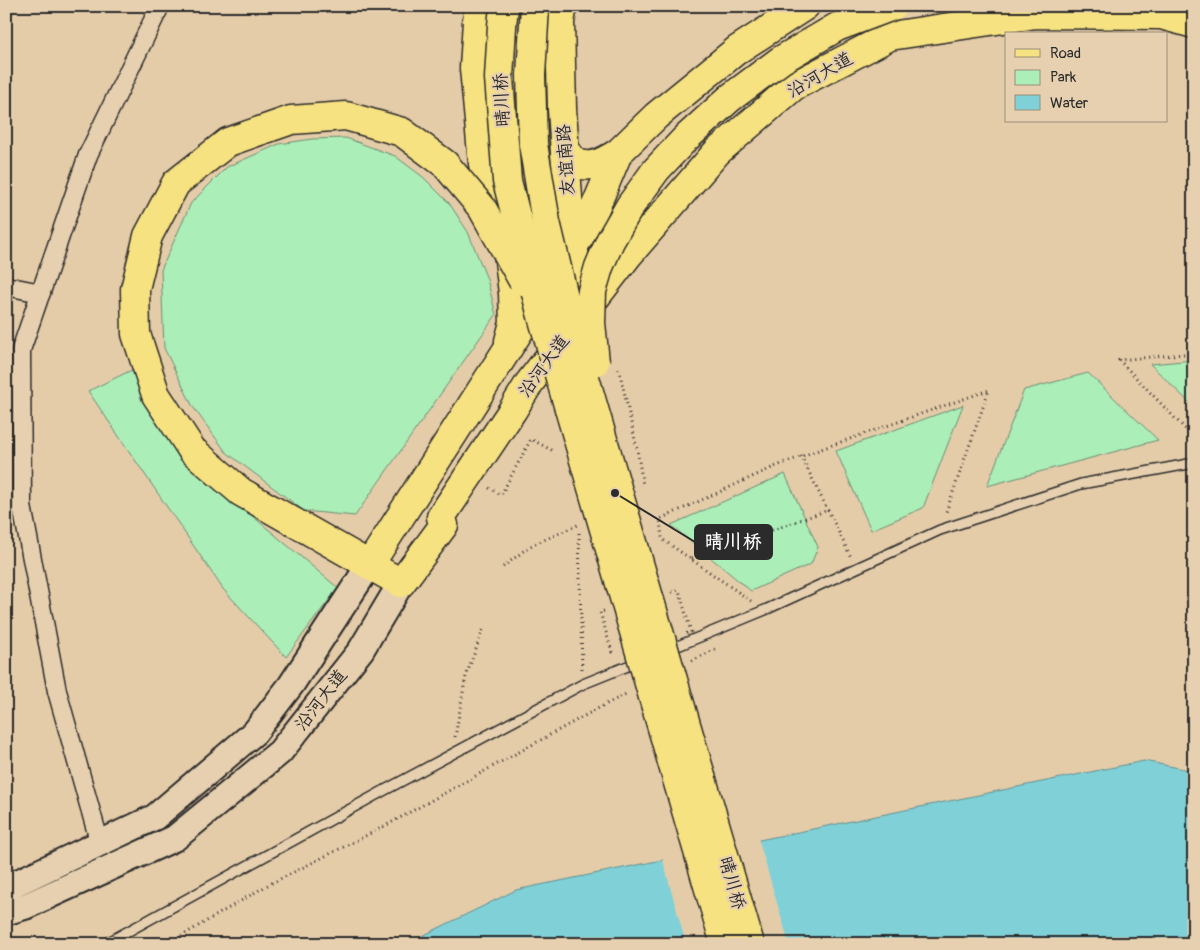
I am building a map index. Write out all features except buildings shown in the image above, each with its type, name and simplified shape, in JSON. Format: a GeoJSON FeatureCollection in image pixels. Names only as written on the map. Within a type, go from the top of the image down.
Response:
{"type":"FeatureCollection","features":[{"type":"Feature","properties":{"kind":"main road"},"geometry":{"type":"LineString","coordinates":[[478,6],[474,68],[483,164],[506,236],[513,293],[514,324],[506,352]]}},
{"type":"Feature","properties":{"kind":"main road","name":"晴川桥"},"geometry":{"type":"LineString","coordinates":[[504,6],[499,78],[507,181],[542,316],[725,944]]}},
{"type":"Feature","properties":{"kind":"main road","name":"晴川桥"},"geometry":{"type":"LineString","coordinates":[[535,6],[531,75],[533,144],[546,222],[576,348],[750,944]]}},
{"type":"Feature","properties":{"kind":"main road","name":"友谊南路"},"geometry":{"type":"LineString","coordinates":[[563,6],[560,22],[562,109],[570,227],[584,312]]}},
{"type":"Feature","properties":{"kind":"main road","name":"沿河大道"},"geometry":{"type":"LineString","coordinates":[[6,888],[155,817],[255,732],[291,685],[574,245],[588,222],[618,153],[656,116],[737,50],[805,6]]}},
{"type":"Feature","properties":{"kind":"main road"},"geometry":{"type":"LineString","coordinates":[[611,467],[590,323],[592,291],[599,267],[610,241],[630,206],[656,170],[685,139],[730,98],[781,60],[837,27],[893,6]]}},
{"type":"Feature","properties":{"kind":"main road","name":"沿河大道"},"geometry":{"type":"LineString","coordinates":[[6,912],[26,906],[175,838],[280,752],[360,650],[401,583],[444,525],[441,517],[530,382],[584,312],[629,254],[717,152],[794,86],[890,36],[1036,14],[1161,15],[1194,24]]}},
{"type":"Feature","properties":{"kind":"main road"},"geometry":{"type":"LineString","coordinates":[[401,583],[241,492],[192,450],[156,395],[136,334],[135,289],[148,236],[176,183],[228,142],[291,120],[346,116],[402,132],[445,164],[482,208],[542,316]]}},
{"type":"Feature","properties":{"kind":"main road"},"geometry":{"type":"LineString","coordinates":[[565,149],[574,160],[587,166],[602,163],[618,153]]}},
{"type":"Feature","properties":{"kind":"street"},"geometry":{"type":"LineString","coordinates":[[100,844],[57,691],[22,506],[21,350],[88,155],[160,6]]}},
{"type":"Feature","properties":{"kind":"street"},"geometry":{"type":"LineString","coordinates":[[6,286],[40,293]]}},
{"type":"Feature","properties":{"kind":"lane"},"geometry":{"type":"LineString","coordinates":[[656,655],[765,610],[940,530],[1081,484],[1194,463]]}},
{"type":"Feature","properties":{"kind":"lane"},"geometry":{"type":"LineString","coordinates":[[105,944],[583,684],[646,658]]}},
{"type":"Feature","properties":{"kind":"path"},"geometry":{"type":"LineString","coordinates":[[1194,353],[1119,360],[1194,438]]}},
{"type":"Feature","properties":{"kind":"path"},"geometry":{"type":"LineString","coordinates":[[765,610],[662,539],[660,520],[801,456],[989,390],[940,530]]}},
{"type":"Feature","properties":{"kind":"path"},"geometry":{"type":"LineString","coordinates":[[500,496],[531,439],[555,452]]}},
{"type":"Feature","properties":{"kind":"path"},"geometry":{"type":"LineString","coordinates":[[801,456],[857,568]]}},
{"type":"Feature","properties":{"kind":"path"},"geometry":{"type":"LineString","coordinates":[[691,559],[828,510]]}},
{"type":"Feature","properties":{"kind":"path"},"geometry":{"type":"LineString","coordinates":[[503,567],[530,546],[578,524],[583,684]]}},
{"type":"Feature","properties":{"kind":"path"},"geometry":{"type":"LineString","coordinates":[[451,755],[466,676],[484,627]]}},
{"type":"Feature","properties":{"kind":"path"},"geometry":{"type":"LineString","coordinates":[[692,660],[718,647]]}},
{"type":"Feature","properties":{"kind":"path"},"geometry":{"type":"LineString","coordinates":[[168,944],[266,886],[385,826],[630,692]]}},
{"type":"Feature","properties":{"kind":"green space"},"geometry":{"type":"Polygon","coordinates":[[[346,138],[395,156],[423,177],[449,203],[468,232],[487,279],[496,315],[355,516],[304,511],[226,452],[193,407],[164,348],[161,270],[191,203],[227,167],[279,144],[312,139],[346,138]]]}},
{"type":"Feature","properties":{"kind":"green space"},"geometry":{"type":"Polygon","coordinates":[[[1194,360],[1194,407],[1150,364],[1194,360]]]}},
{"type":"Feature","properties":{"kind":"green space"},"geometry":{"type":"Polygon","coordinates":[[[134,369],[180,455],[338,588],[286,657],[223,589],[88,391],[134,369]]]}},
{"type":"Feature","properties":{"kind":"green space"},"geometry":{"type":"Polygon","coordinates":[[[1088,373],[1158,440],[987,486],[1024,390],[1088,373]]]}},
{"type":"Feature","properties":{"kind":"green space"},"geometry":{"type":"Polygon","coordinates":[[[963,405],[923,508],[871,530],[836,451],[963,405]]]}},
{"type":"Feature","properties":{"kind":"green space"},"geometry":{"type":"Polygon","coordinates":[[[785,474],[818,547],[811,564],[751,591],[671,525],[785,474]]]}},
{"type":"Feature","properties":{"kind":"water"},"geometry":{"type":"Polygon","coordinates":[[[1144,761],[1194,771],[1194,944],[406,944],[516,890],[1144,761]]]}},
{"type":"Feature","properties":{"kind":"pier"},"geometry":{"type":"Polygon","coordinates":[[[758,838],[789,944],[686,944],[662,857],[758,838]]]}},
{"type":"Feature","properties":{"kind":"place","name":"晴川桥"},"geometry":{"type":"Point","coordinates":[615,493]}}]}
